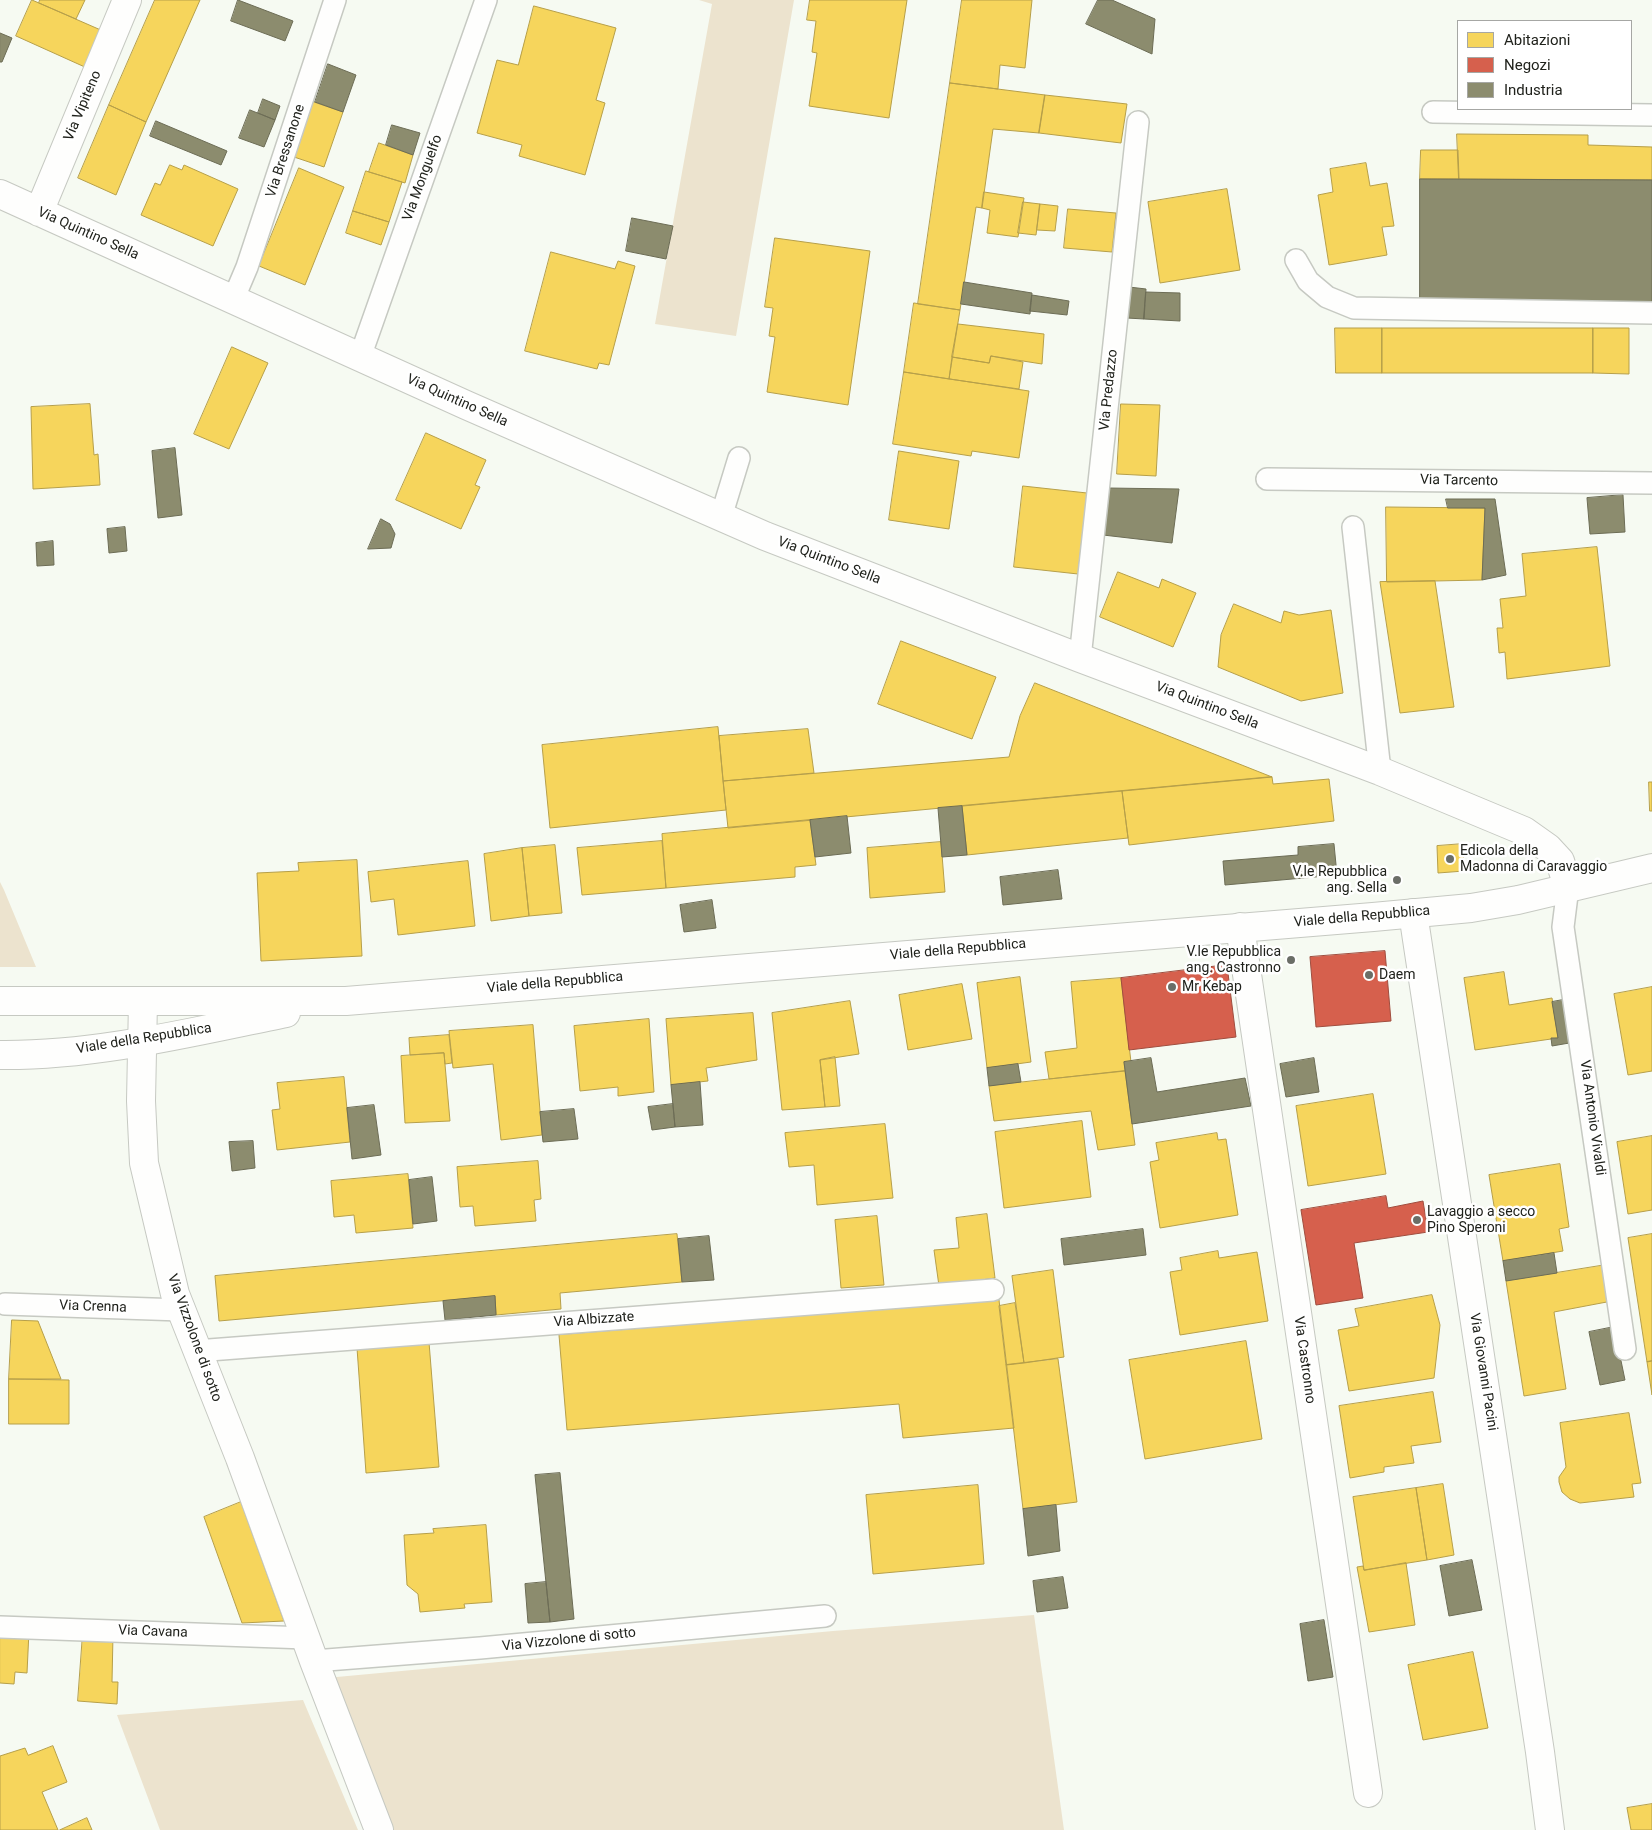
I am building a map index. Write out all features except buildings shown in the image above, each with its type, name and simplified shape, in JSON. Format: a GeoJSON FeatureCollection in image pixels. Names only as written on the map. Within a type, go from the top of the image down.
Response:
{"type":"FeatureCollection","features":[{"type":"Feature","properties":{"kind":"street","name":"Via Vipiteno"},"geometry":{"type":"LineString","coordinates":[[38,212],[127,0]]}},
{"type":"Feature","properties":{"kind":"street","name":"Via Quintino Sella"},"geometry":{"type":"LineString","coordinates":[[0,194],[720,518],[1080,658],[1380,771],[1524,831],[1548,848],[1560,861],[1568,887]]}},
{"type":"Feature","properties":{"kind":"street"},"geometry":{"type":"LineString","coordinates":[[1568,887],[1652,868]]}},
{"type":"Feature","properties":{"kind":"street","name":"Viale della Repubblica"},"geometry":{"type":"LineString","coordinates":[[0,1001],[346,1001],[1471,908],[1518,900],[1568,887]]}},
{"type":"Feature","properties":{"kind":"street","name":"Via Giovanni Pacini"},"geometry":{"type":"LineString","coordinates":[[1413,913],[1540,1752],[1550,1830]]}},
{"type":"Feature","properties":{"kind":"street","name":"Via Castronno"},"geometry":{"type":"LineString","coordinates":[[1240,927],[1368,1793]]}},
{"type":"Feature","properties":{"kind":"street","name":"Viale della Repubblica"},"geometry":{"type":"LineString","coordinates":[[0,1055],[33,1056],[142,1042],[346,1001]]}},
{"type":"Feature","properties":{"kind":"street","name":"Via Vizzolone di sotto"},"geometry":{"type":"LineString","coordinates":[[143,1002],[140,1101],[144,1162],[167,1265],[196,1351],[240,1458],[310,1650],[379,1830]]}},
{"type":"Feature","properties":{"kind":"lane","name":"Via Bressanone"},"geometry":{"type":"LineString","coordinates":[[233,300],[247,267],[335,0]]}},
{"type":"Feature","properties":{"kind":"lane","name":"Via Monguelfo"},"geometry":{"type":"LineString","coordinates":[[360,357],[486,0]]}},
{"type":"Feature","properties":{"kind":"lane"},"geometry":{"type":"LineString","coordinates":[[1433,112],[1652,115]]}},
{"type":"Feature","properties":{"kind":"lane","name":"Via Predazzo"},"geometry":{"type":"LineString","coordinates":[[1080,658],[1138,122]]}},
{"type":"Feature","properties":{"kind":"lane"},"geometry":{"type":"LineString","coordinates":[[1296,260],[1308,280],[1327,297],[1354,308],[1652,313]]}},
{"type":"Feature","properties":{"kind":"lane"},"geometry":{"type":"LineString","coordinates":[[720,518],[739,458]]}},
{"type":"Feature","properties":{"kind":"lane","name":"Via Tarcento"},"geometry":{"type":"LineString","coordinates":[[1267,479],[1652,483]]}},
{"type":"Feature","properties":{"kind":"lane"},"geometry":{"type":"LineString","coordinates":[[1353,527],[1380,771]]}},
{"type":"Feature","properties":{"kind":"lane","name":"Via Antonio Vivaldi"},"geometry":{"type":"LineString","coordinates":[[1568,887],[1563,927],[1626,1349]]}},
{"type":"Feature","properties":{"kind":"lane","name":"Via Albizzate"},"geometry":{"type":"LineString","coordinates":[[196,1351],[993,1290]]}},
{"type":"Feature","properties":{"kind":"lane","name":"Via Crenna"},"geometry":{"type":"LineString","coordinates":[[5,1304],[181,1310]]}},
{"type":"Feature","properties":{"kind":"lane","name":"Via Vizzolone di sotto"},"geometry":{"type":"LineString","coordinates":[[310,1650],[480,1648],[824,1616]]}},
{"type":"Feature","properties":{"kind":"lane","name":"Via Cavana"},"geometry":{"type":"LineString","coordinates":[[0,1627],[310,1650]]}},
{"type":"Feature","properties":{"kind":"shaded area"},"geometry":{"type":"Polygon","coordinates":[[[699,0],[794,0],[736,336],[655,324],[712,4],[699,0]]]}},
{"type":"Feature","properties":{"kind":"shaded area"},"geometry":{"type":"Polygon","coordinates":[[[0,882],[4,890],[36,967],[0,967],[0,882]]]}},
{"type":"Feature","properties":{"kind":"shaded area"},"geometry":{"type":"Polygon","coordinates":[[[1034,1615],[1064,1830],[387,1830],[326,1678],[833,1631],[1034,1615]]]}},
{"type":"Feature","properties":{"kind":"shaded area"},"geometry":{"type":"Polygon","coordinates":[[[303,1700],[358,1830],[160,1830],[117,1715],[303,1700]]]}},
{"type":"Feature","properties":{"kind":"place","name":"Edicola della Madonna di Caravaggio"},"geometry":{"type":"Point","coordinates":[1450,859]}},
{"type":"Feature","properties":{"kind":"place","name":"V.le Repubblica ang. Sella"},"geometry":{"type":"Point","coordinates":[1397,880]}},
{"type":"Feature","properties":{"kind":"place","name":"V.le Repubblica ang. Castronno"},"geometry":{"type":"Point","coordinates":[1291,960]}},
{"type":"Feature","properties":{"kind":"place","name":"Daem"},"geometry":{"type":"Point","coordinates":[1369,975]}},
{"type":"Feature","properties":{"kind":"place","name":"Mr Kebap"},"geometry":{"type":"Point","coordinates":[1172,987]}},
{"type":"Feature","properties":{"kind":"place","name":"Lavaggio a secco Pino Speroni"},"geometry":{"type":"Point","coordinates":[1417,1220]}}]}
